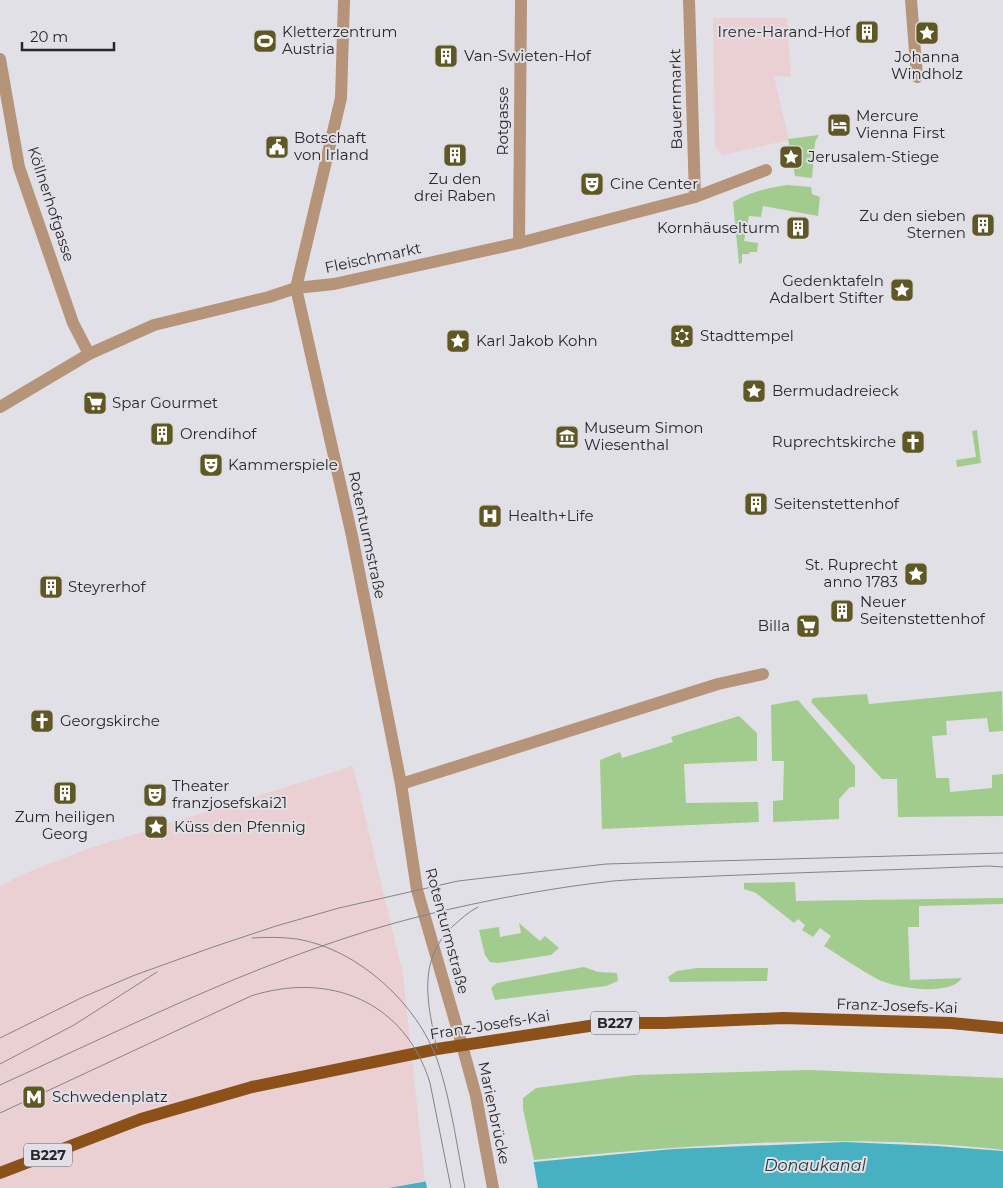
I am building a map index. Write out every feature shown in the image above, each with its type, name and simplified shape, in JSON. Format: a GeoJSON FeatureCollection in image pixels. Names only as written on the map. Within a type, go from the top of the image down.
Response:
{"type":"FeatureCollection","features":[{"type":"Feature","properties":{"kind":"main road","name":"Franz-Josefs-Kai"},"geometry":{"type":"LineString","coordinates":[[0,1173],[141,1119],[252,1087],[462,1045],[609,1023],[665,1023],[783,1018],[951,1023],[1003,1028]]}},
{"type":"Feature","properties":{"kind":"street","name":"Rotenturmstraße"},"geometry":{"type":"LineString","coordinates":[[344,0],[341,98],[296,288],[352,536],[401,784],[417,890],[462,1045]]}},
{"type":"Feature","properties":{"kind":"street","name":"Rotgasse"},"geometry":{"type":"LineString","coordinates":[[519,243],[521,0]]}},
{"type":"Feature","properties":{"kind":"street","name":"Bauernmarkt"},"geometry":{"type":"LineString","coordinates":[[690,0],[694,197]]}},
{"type":"Feature","properties":{"kind":"street"},"geometry":{"type":"LineString","coordinates":[[910,0],[916,77]]}},
{"type":"Feature","properties":{"kind":"street","name":"Köllnerhofgasse"},"geometry":{"type":"LineString","coordinates":[[0,59],[19,167],[73,323],[89,354]]}},
{"type":"Feature","properties":{"kind":"street","name":"Fleischmarkt"},"geometry":{"type":"LineString","coordinates":[[0,408],[89,354],[154,325],[269,297],[296,288],[334,284],[519,243],[694,197],[766,170]]}},
{"type":"Feature","properties":{"kind":"street"},"geometry":{"type":"LineString","coordinates":[[401,784],[718,684],[763,674]]}},
{"type":"Feature","properties":{"kind":"street","name":"Marienbrücke"},"geometry":{"type":"LineString","coordinates":[[462,1045],[476,1096],[493,1188]]}},
{"type":"Feature","properties":{"kind":"shaded area"},"geometry":{"type":"Polygon","coordinates":[[[713,18],[787,18],[791,77],[774,76],[789,140],[722,155],[715,147],[713,18]]]}},
{"type":"Feature","properties":{"kind":"shaded area"},"geometry":{"type":"Polygon","coordinates":[[[353,766],[403,974],[425,1181],[389,1188],[0,1188],[0,886],[23,874],[87,849],[353,766]]]}},
{"type":"Feature","properties":{"kind":"green space"},"geometry":{"type":"Polygon","coordinates":[[[819,135],[815,142],[812,178],[795,176],[788,139],[819,135]]]}},
{"type":"Feature","properties":{"kind":"green space"},"geometry":{"type":"Polygon","coordinates":[[[787,185],[811,187],[812,194],[820,197],[818,216],[763,206],[761,217],[749,216],[744,241],[758,243],[757,252],[742,254],[742,263],[739,264],[733,202],[759,191],[787,185]]]}},
{"type":"Feature","properties":{"kind":"green space"},"geometry":{"type":"Polygon","coordinates":[[[977,430],[981,463],[957,467],[956,460],[976,457],[972,431],[977,430]]]}},
{"type":"Feature","properties":{"kind":"green space"},"geometry":{"type":"Polygon","coordinates":[[[1002,691],[1003,731],[989,732],[987,718],[946,721],[947,735],[932,736],[936,778],[949,778],[950,792],[992,788],[992,775],[1003,774],[1003,816],[898,817],[897,779],[882,779],[811,702],[813,698],[867,694],[869,704],[1002,691]]]}},
{"type":"Feature","properties":{"kind":"green space"},"geometry":{"type":"Polygon","coordinates":[[[798,700],[855,766],[855,787],[850,787],[839,799],[839,819],[773,822],[773,801],[783,800],[784,761],[772,761],[771,705],[798,700]]]}},
{"type":"Feature","properties":{"kind":"green space"},"geometry":{"type":"Polygon","coordinates":[[[739,716],[757,733],[757,761],[684,764],[686,803],[758,802],[759,822],[602,829],[600,760],[620,752],[622,758],[673,742],[671,737],[739,716]]]}},
{"type":"Feature","properties":{"kind":"green space"},"geometry":{"type":"Polygon","coordinates":[[[795,882],[796,901],[1003,898],[1003,904],[919,906],[919,927],[908,927],[910,980],[962,978],[956,984],[946,987],[935,989],[909,988],[885,982],[870,975],[824,946],[831,936],[820,928],[813,937],[802,930],[805,925],[798,919],[794,923],[756,893],[744,889],[744,883],[795,882]]]}},
{"type":"Feature","properties":{"kind":"green space"},"geometry":{"type":"Polygon","coordinates":[[[519,923],[540,941],[545,936],[559,948],[551,955],[498,963],[490,962],[485,955],[479,930],[499,927],[500,937],[521,933],[519,923]]]}},
{"type":"Feature","properties":{"kind":"green space"},"geometry":{"type":"Polygon","coordinates":[[[584,967],[598,972],[617,973],[618,981],[606,986],[495,1000],[491,988],[497,983],[584,967]]]}},
{"type":"Feature","properties":{"kind":"green space"},"geometry":{"type":"Polygon","coordinates":[[[697,968],[768,968],[767,981],[670,982],[668,977],[677,971],[697,968]]]}},
{"type":"Feature","properties":{"kind":"green space"},"geometry":{"type":"Polygon","coordinates":[[[809,1070],[1003,1078],[1003,1150],[886,1142],[827,1141],[710,1145],[534,1160],[523,1109],[523,1098],[536,1088],[635,1075],[809,1070]]]}},
{"type":"Feature","properties":{"kind":"water","name":"Donaukanal"},"geometry":{"type":"Polygon","coordinates":[[[845,1142],[1003,1151],[1003,1188],[389,1188],[534,1162],[673,1149],[845,1142]]]}},
{"type":"Feature","properties":{"kind":"pier"},"geometry":{"type":"Polygon","coordinates":[[[533,1159],[538,1188],[427,1188],[425,1178],[533,1159]]]}},
{"type":"Feature","properties":{"kind":"tram line"},"geometry":{"type":"LineString","coordinates":[[0,1038],[83,997],[135,975],[213,947],[339,908],[458,881],[606,864],[1003,853]]}},
{"type":"Feature","properties":{"kind":"tram line"},"geometry":{"type":"LineString","coordinates":[[0,1085],[156,1013],[262,968],[370,930],[472,904],[542,891],[626,880],[1003,867]]}},
{"type":"Feature","properties":{"kind":"tram line"},"geometry":{"type":"LineString","coordinates":[[437,1049],[428,1000],[429,969],[441,940],[453,926],[478,907]]}},
{"type":"Feature","properties":{"kind":"tram line"},"geometry":{"type":"LineString","coordinates":[[252,938],[297,939],[320,945],[342,954],[363,967],[401,1000],[429,1040],[438,1062],[450,1108],[465,1188]]}},
{"type":"Feature","properties":{"kind":"tram line"},"geometry":{"type":"LineString","coordinates":[[0,1064],[74,1025],[157,972]]}},
{"type":"Feature","properties":{"kind":"tram line"},"geometry":{"type":"LineString","coordinates":[[0,1113],[251,996],[280,989],[308,988],[335,991],[360,999],[383,1013],[402,1031],[418,1055],[430,1083],[451,1188]]}},
{"type":"Feature","properties":{"kind":"place","name":"Irene-Harand-Hof"},"geometry":{"type":"Point","coordinates":[867,32]}},
{"type":"Feature","properties":{"kind":"place","name":"Johanna Windholz"},"geometry":{"type":"Point","coordinates":[927,33]}},
{"type":"Feature","properties":{"kind":"place","name":"Kletterzentrum Austria"},"geometry":{"type":"Point","coordinates":[265,41]}},
{"type":"Feature","properties":{"kind":"place","name":"Van-Swieten-Hof"},"geometry":{"type":"Point","coordinates":[446,56]}},
{"type":"Feature","properties":{"kind":"place","name":"Mercure Vienna First"},"geometry":{"type":"Point","coordinates":[839,125]}},
{"type":"Feature","properties":{"kind":"place","name":"Botschaft von Irland"},"geometry":{"type":"Point","coordinates":[277,147]}},
{"type":"Feature","properties":{"kind":"place","name":"Zu den drei Raben"},"geometry":{"type":"Point","coordinates":[455,155]}},
{"type":"Feature","properties":{"kind":"place","name":"Jerusalem-Stiege"},"geometry":{"type":"Point","coordinates":[791,157]}},
{"type":"Feature","properties":{"kind":"place","name":"Cine Center"},"geometry":{"type":"Point","coordinates":[592,184]}},
{"type":"Feature","properties":{"kind":"place","name":"Zu den sieben Sternen"},"geometry":{"type":"Point","coordinates":[983,225]}},
{"type":"Feature","properties":{"kind":"place","name":"Kornhäuselturm"},"geometry":{"type":"Point","coordinates":[798,228]}},
{"type":"Feature","properties":{"kind":"place","name":"Gedenktafeln Adalbert Stifter"},"geometry":{"type":"Point","coordinates":[902,290]}},
{"type":"Feature","properties":{"kind":"place","name":"Stadttempel"},"geometry":{"type":"Point","coordinates":[682,336]}},
{"type":"Feature","properties":{"kind":"place","name":"Karl Jakob Kohn"},"geometry":{"type":"Point","coordinates":[458,341]}},
{"type":"Feature","properties":{"kind":"place","name":"Bermudadreieck"},"geometry":{"type":"Point","coordinates":[754,391]}},
{"type":"Feature","properties":{"kind":"place","name":"Spar Gourmet"},"geometry":{"type":"Point","coordinates":[95,403]}},
{"type":"Feature","properties":{"kind":"place","name":"Orendihof"},"geometry":{"type":"Point","coordinates":[162,434]}},
{"type":"Feature","properties":{"kind":"place","name":"Museum Simon Wiesenthal"},"geometry":{"type":"Point","coordinates":[567,437]}},
{"type":"Feature","properties":{"kind":"place","name":"Ruprechtskirche"},"geometry":{"type":"Point","coordinates":[913,442]}},
{"type":"Feature","properties":{"kind":"place","name":"Kammerspiele"},"geometry":{"type":"Point","coordinates":[211,465]}},
{"type":"Feature","properties":{"kind":"place","name":"Seitenstettenhof"},"geometry":{"type":"Point","coordinates":[756,504]}},
{"type":"Feature","properties":{"kind":"place","name":"Health+Life"},"geometry":{"type":"Point","coordinates":[490,516]}},
{"type":"Feature","properties":{"kind":"place","name":"St. Ruprecht anno 1783"},"geometry":{"type":"Point","coordinates":[916,574]}},
{"type":"Feature","properties":{"kind":"place","name":"Steyrerhof"},"geometry":{"type":"Point","coordinates":[51,587]}},
{"type":"Feature","properties":{"kind":"place","name":"Neuer Seitenstettenhof"},"geometry":{"type":"Point","coordinates":[842,611]}},
{"type":"Feature","properties":{"kind":"place","name":"Billa"},"geometry":{"type":"Point","coordinates":[808,626]}},
{"type":"Feature","properties":{"kind":"place","name":"Georgskirche"},"geometry":{"type":"Point","coordinates":[42,721]}},
{"type":"Feature","properties":{"kind":"place","name":"Zum heiligen Georg"},"geometry":{"type":"Point","coordinates":[65,793]}},
{"type":"Feature","properties":{"kind":"place","name":"Theater franzjosefskai21"},"geometry":{"type":"Point","coordinates":[155,795]}},
{"type":"Feature","properties":{"kind":"place","name":"Küss den Pfennig"},"geometry":{"type":"Point","coordinates":[156,827]}},
{"type":"Feature","properties":{"kind":"place","name":"Schwedenplatz"},"geometry":{"type":"Point","coordinates":[34,1097]}}]}
